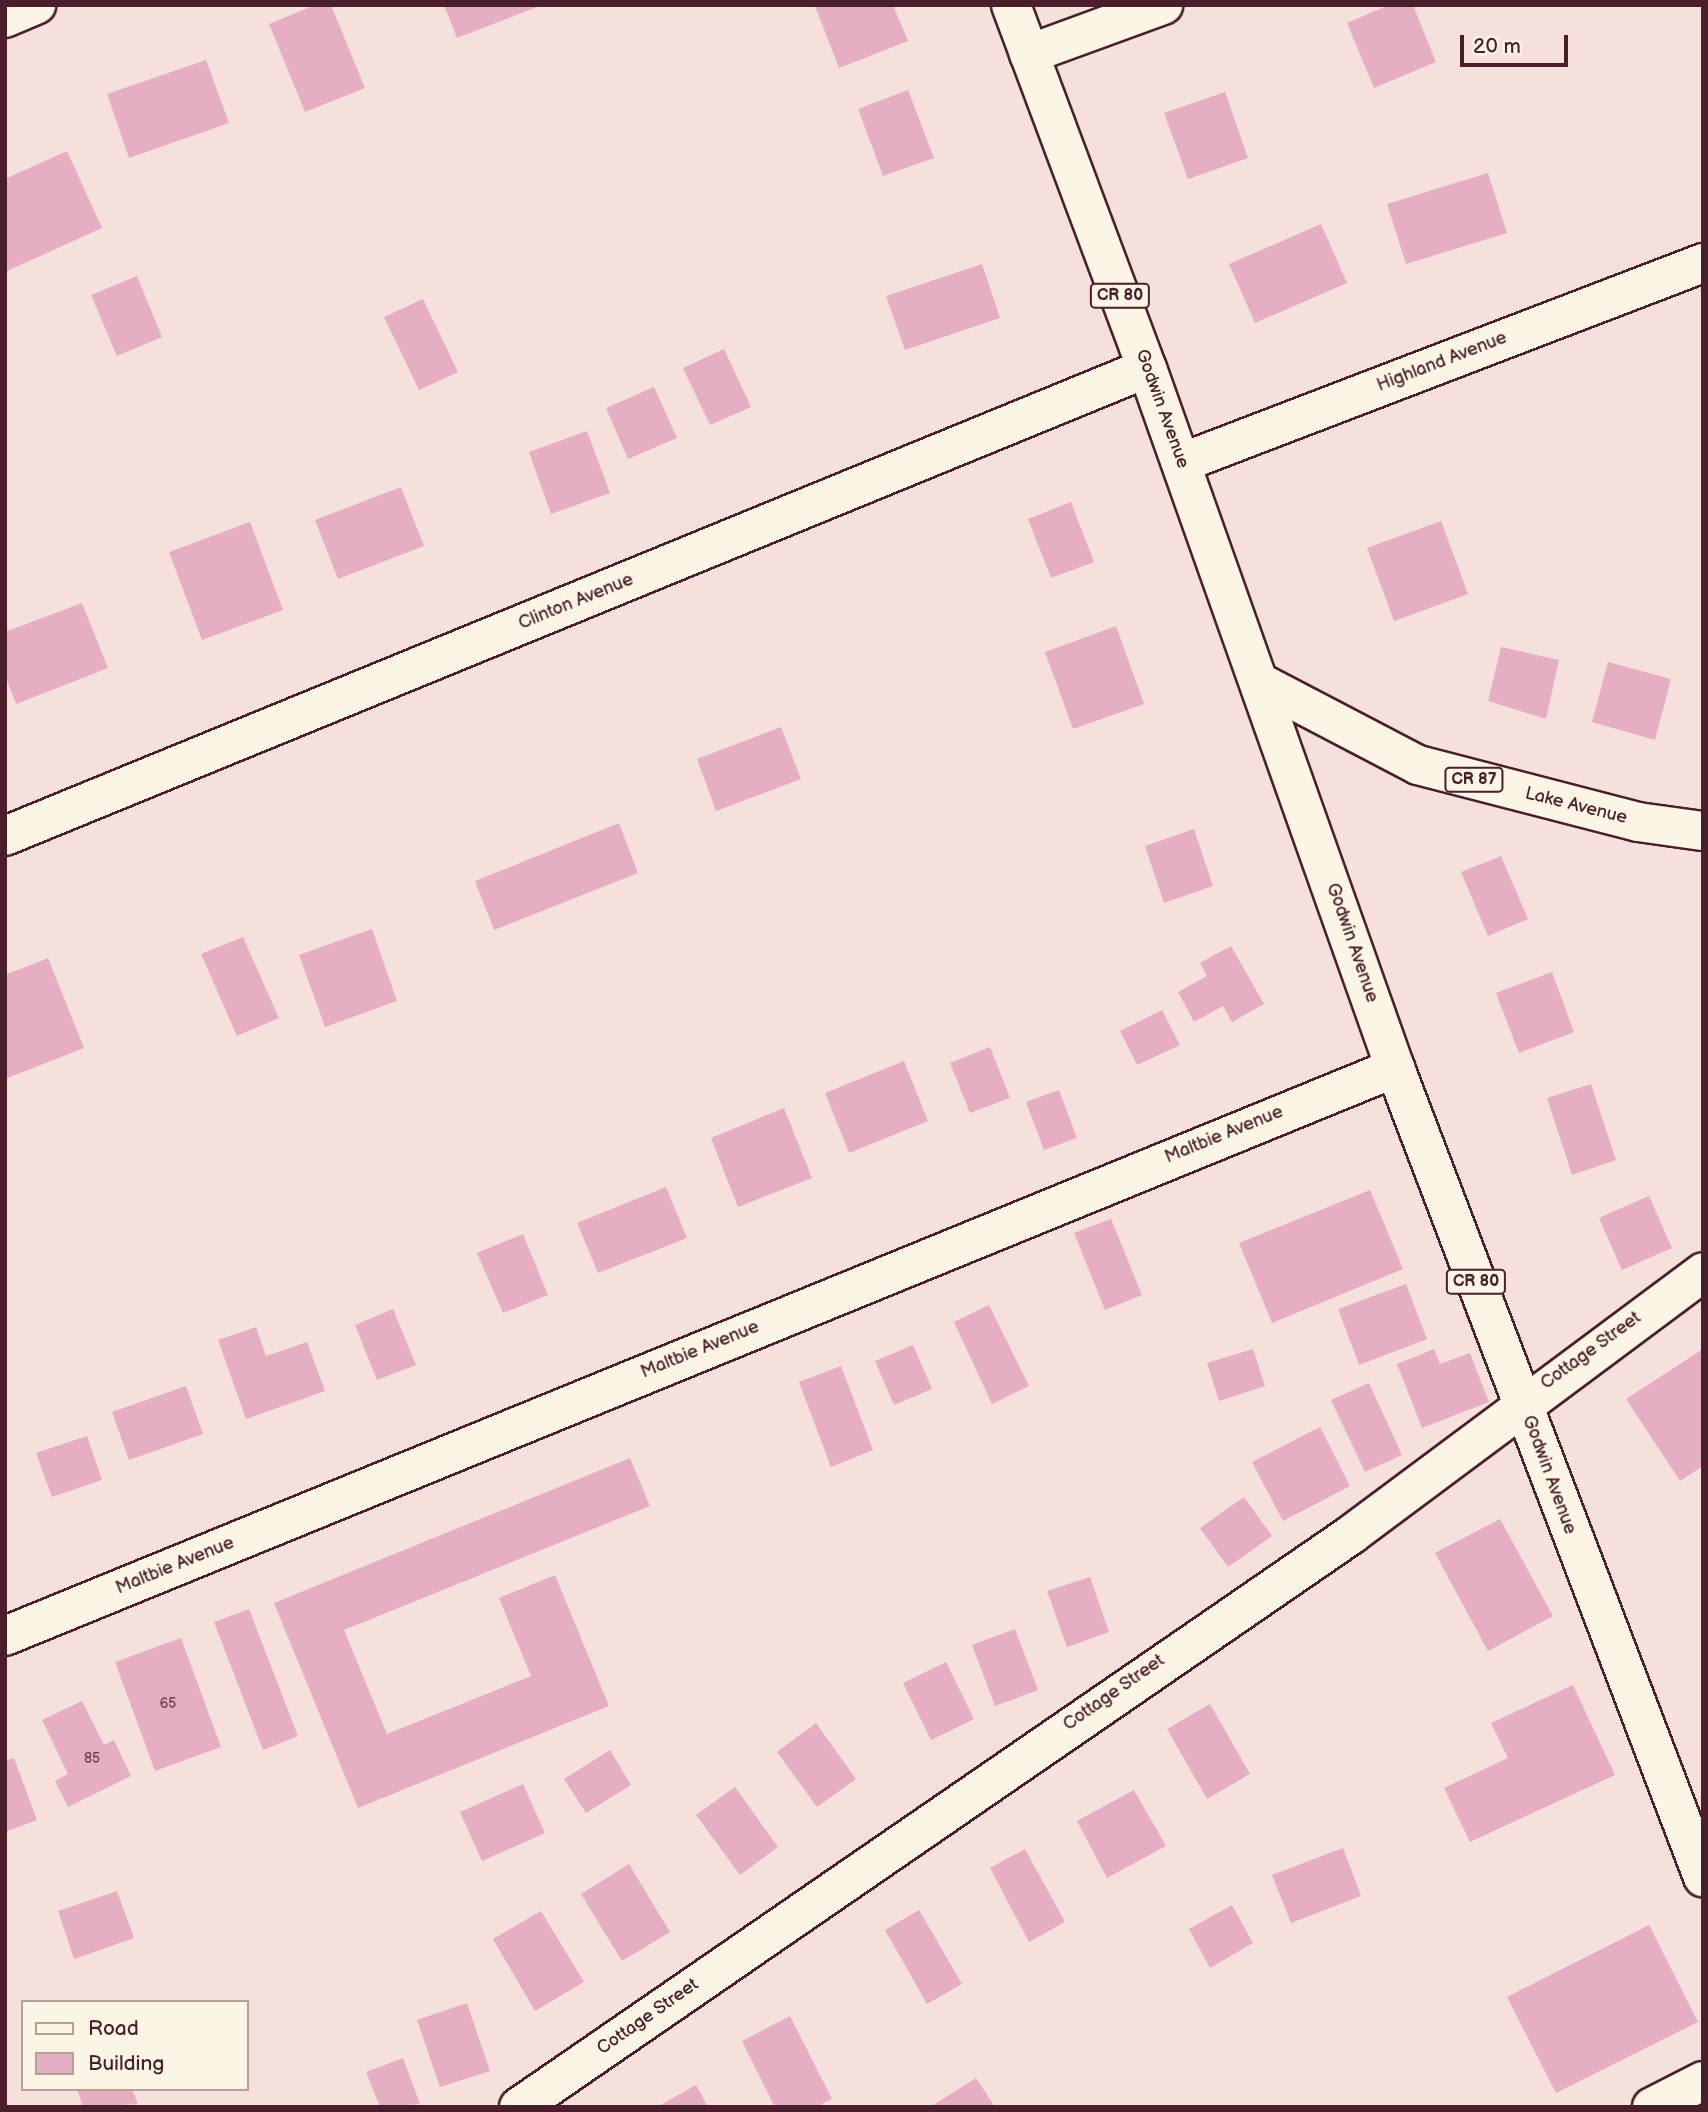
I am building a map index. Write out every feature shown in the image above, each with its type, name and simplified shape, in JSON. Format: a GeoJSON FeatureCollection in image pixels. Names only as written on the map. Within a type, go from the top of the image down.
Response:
{"type":"FeatureCollection","features":[{"type":"Feature","properties":{"kind":"street"},"geometry":{"type":"LineString","coordinates":[[5,18],[36,5]]}},
{"type":"Feature","properties":{"kind":"street","name":"Godwin Avenue"},"geometry":{"type":"LineString","coordinates":[[1010,5],[1147,368],[1261,683],[1395,1068],[1703,1877]]}},
{"type":"Feature","properties":{"kind":"street"},"geometry":{"type":"LineString","coordinates":[[1029,54],[1163,5]]}},
{"type":"Feature","properties":{"kind":"street","name":"Highland Avenue"},"geometry":{"type":"LineString","coordinates":[[1181,463],[1703,262]]}},
{"type":"Feature","properties":{"kind":"street","name":"Clinton Avenue"},"geometry":{"type":"LineString","coordinates":[[5,836],[1147,368]]}},
{"type":"Feature","properties":{"kind":"street","name":"Lake Avenue"},"geometry":{"type":"LineString","coordinates":[[1261,683],[1418,765],[1638,822],[1703,831]]}},
{"type":"Feature","properties":{"kind":"street","name":"Maltbie Avenue"},"geometry":{"type":"LineString","coordinates":[[5,1636],[1395,1068]]}},
{"type":"Feature","properties":{"kind":"street","name":"Cottage Street"},"geometry":{"type":"LineString","coordinates":[[519,2107],[1352,1534],[1483,1440],[1522,1401],[1703,1272]]}},
{"type":"Feature","properties":{"kind":"street"},"geometry":{"type":"LineString","coordinates":[[1652,2107],[1703,2081]]}},
{"type":"Feature","properties":{"kind":"building"},"geometry":{"type":"Polygon","coordinates":[[[315,5],[331,5],[365,88],[305,112],[269,24],[315,5]]]}},
{"type":"Feature","properties":{"kind":"building"},"geometry":{"type":"Polygon","coordinates":[[[444,5],[542,5],[457,38],[444,5]]]}},
{"type":"Feature","properties":{"kind":"building"},"geometry":{"type":"Polygon","coordinates":[[[893,5],[908,41],[839,68],[815,6],[893,5]]]}},
{"type":"Feature","properties":{"kind":"building"},"geometry":{"type":"Polygon","coordinates":[[[1389,5],[1413,5],[1436,62],[1374,88],[1347,23],[1389,5]]]}},
{"type":"Feature","properties":{"kind":"building"},"geometry":{"type":"Polygon","coordinates":[[[206,60],[229,123],[129,158],[107,94],[206,60]]]}},
{"type":"Feature","properties":{"kind":"building"},"geometry":{"type":"Polygon","coordinates":[[[908,90],[934,158],[883,176],[858,109],[908,90]]]}},
{"type":"Feature","properties":{"kind":"building"},"geometry":{"type":"Polygon","coordinates":[[[1225,92],[1248,158],[1188,179],[1164,113],[1225,92]]]}},
{"type":"Feature","properties":{"kind":"building"},"geometry":{"type":"Polygon","coordinates":[[[67,151],[102,228],[5,272],[5,179],[67,151]]]}},
{"type":"Feature","properties":{"kind":"building"},"geometry":{"type":"Polygon","coordinates":[[[1488,173],[1507,233],[1406,264],[1387,204],[1488,173]]]}},
{"type":"Feature","properties":{"kind":"building"},"geometry":{"type":"Polygon","coordinates":[[[1321,224],[1347,283],[1255,323],[1229,264],[1321,224]]]}},
{"type":"Feature","properties":{"kind":"building"},"geometry":{"type":"Polygon","coordinates":[[[982,264],[1000,318],[905,350],[886,296],[982,264]]]}},
{"type":"Feature","properties":{"kind":"building"},"geometry":{"type":"Polygon","coordinates":[[[137,276],[162,337],[117,356],[91,295],[137,276]]]}},
{"type":"Feature","properties":{"kind":"building"},"geometry":{"type":"Polygon","coordinates":[[[423,299],[458,372],[419,390],[384,317],[423,299]]]}},
{"type":"Feature","properties":{"kind":"building"},"geometry":{"type":"Polygon","coordinates":[[[724,349],[751,407],[710,425],[683,368],[724,349]]]}},
{"type":"Feature","properties":{"kind":"building"},"geometry":{"type":"Polygon","coordinates":[[[654,387],[677,438],[628,459],[606,408],[654,387]]]}},
{"type":"Feature","properties":{"kind":"building"},"geometry":{"type":"Polygon","coordinates":[[[587,431],[610,493],[551,514],[529,452],[587,431]]]}},
{"type":"Feature","properties":{"kind":"building"},"geometry":{"type":"Polygon","coordinates":[[[401,487],[424,546],[338,579],[315,520],[401,487]]]}},
{"type":"Feature","properties":{"kind":"building"},"geometry":{"type":"Polygon","coordinates":[[[1071,502],[1094,562],[1051,578],[1028,519],[1071,502]]]}},
{"type":"Feature","properties":{"kind":"building"},"geometry":{"type":"Polygon","coordinates":[[[1441,521],[1468,594],[1394,621],[1367,548],[1441,521]]]}},
{"type":"Feature","properties":{"kind":"building"},"geometry":{"type":"Polygon","coordinates":[[[250,522],[283,610],[202,640],[169,552],[250,522]]]}},
{"type":"Feature","properties":{"kind":"building"},"geometry":{"type":"Polygon","coordinates":[[[82,603],[108,668],[16,704],[5,675],[5,632],[82,603]]]}},
{"type":"Feature","properties":{"kind":"building"},"geometry":{"type":"Polygon","coordinates":[[[1116,626],[1144,704],[1073,729],[1045,652],[1116,626]]]}},
{"type":"Feature","properties":{"kind":"building"},"geometry":{"type":"Polygon","coordinates":[[[1501,647],[1559,660],[1546,719],[1488,701],[1501,647]]]}},
{"type":"Feature","properties":{"kind":"building"},"geometry":{"type":"Polygon","coordinates":[[[1608,662],[1671,679],[1655,740],[1592,722],[1608,662]]]}},
{"type":"Feature","properties":{"kind":"building"},"geometry":{"type":"Polygon","coordinates":[[[781,727],[801,779],[716,811],[697,759],[781,727]]]}},
{"type":"Feature","properties":{"kind":"building"},"geometry":{"type":"Polygon","coordinates":[[[619,823],[638,873],[494,930],[475,881],[619,823]]]}},
{"type":"Feature","properties":{"kind":"building"},"geometry":{"type":"Polygon","coordinates":[[[1194,829],[1213,886],[1164,903],[1145,846],[1194,829]]]}},
{"type":"Feature","properties":{"kind":"building"},"geometry":{"type":"Polygon","coordinates":[[[1501,856],[1528,919],[1488,936],[1461,872],[1501,856]]]}},
{"type":"Feature","properties":{"kind":"building"},"geometry":{"type":"Polygon","coordinates":[[[372,929],[397,1001],[325,1027],[299,955],[372,929]]]}},
{"type":"Feature","properties":{"kind":"building"},"geometry":{"type":"Polygon","coordinates":[[[243,937],[279,1018],[237,1036],[201,954],[243,937]]]}},
{"type":"Feature","properties":{"kind":"building"},"geometry":{"type":"Polygon","coordinates":[[[1231,946],[1264,1004],[1232,1022],[1223,1006],[1194,1022],[1178,992],[1207,976],[1200,963],[1231,946]]]}},
{"type":"Feature","properties":{"kind":"building"},"geometry":{"type":"Polygon","coordinates":[[[48,958],[84,1048],[5,1079],[5,975],[48,958]]]}},
{"type":"Feature","properties":{"kind":"building"},"geometry":{"type":"Polygon","coordinates":[[[1552,972],[1574,1032],[1519,1053],[1496,993],[1552,972]]]}},
{"type":"Feature","properties":{"kind":"building"},"geometry":{"type":"Polygon","coordinates":[[[1162,1010],[1180,1045],[1137,1065],[1120,1031],[1162,1010]]]}},
{"type":"Feature","properties":{"kind":"building"},"geometry":{"type":"Polygon","coordinates":[[[990,1047],[1010,1098],[970,1113],[950,1063],[990,1047]]]}},
{"type":"Feature","properties":{"kind":"building"},"geometry":{"type":"Polygon","coordinates":[[[904,1061],[928,1121],[849,1153],[825,1093],[904,1061]]]}},
{"type":"Feature","properties":{"kind":"building"},"geometry":{"type":"Polygon","coordinates":[[[1591,1084],[1616,1160],[1572,1175],[1547,1098],[1591,1084]]]}},
{"type":"Feature","properties":{"kind":"building"},"geometry":{"type":"Polygon","coordinates":[[[1059,1090],[1077,1138],[1044,1150],[1026,1102],[1059,1090]]]}},
{"type":"Feature","properties":{"kind":"building"},"geometry":{"type":"Polygon","coordinates":[[[784,1108],[812,1178],[738,1207],[711,1138],[784,1108]]]}},
{"type":"Feature","properties":{"kind":"building"},"geometry":{"type":"Polygon","coordinates":[[[666,1187],[687,1238],[598,1273],[577,1223],[666,1187]]]}},
{"type":"Feature","properties":{"kind":"building"},"geometry":{"type":"Polygon","coordinates":[[[1370,1190],[1403,1269],[1272,1323],[1239,1243],[1370,1190]]]}},
{"type":"Feature","properties":{"kind":"building"},"geometry":{"type":"Polygon","coordinates":[[[1649,1196],[1672,1248],[1622,1270],[1599,1218],[1649,1196]]]}},
{"type":"Feature","properties":{"kind":"building"},"geometry":{"type":"Polygon","coordinates":[[[1111,1219],[1142,1295],[1105,1310],[1074,1233],[1111,1219]]]}},
{"type":"Feature","properties":{"kind":"building"},"geometry":{"type":"Polygon","coordinates":[[[523,1234],[548,1295],[503,1313],[477,1253],[523,1234]]]}},
{"type":"Feature","properties":{"kind":"building"},"geometry":{"type":"Polygon","coordinates":[[[1406,1284],[1427,1339],[1359,1365],[1338,1309],[1406,1284]]]}},
{"type":"Feature","properties":{"kind":"building"},"geometry":{"type":"Polygon","coordinates":[[[989,1305],[1029,1386],[992,1404],[954,1322],[989,1305]]]}},
{"type":"Feature","properties":{"kind":"building"},"geometry":{"type":"Polygon","coordinates":[[[393,1309],[416,1365],[377,1380],[355,1325],[393,1309]]]}},
{"type":"Feature","properties":{"kind":"building"},"geometry":{"type":"Polygon","coordinates":[[[256,1327],[266,1356],[307,1342],[325,1391],[246,1419],[218,1340],[256,1327]]]}},
{"type":"Feature","properties":{"kind":"building"},"geometry":{"type":"Polygon","coordinates":[[[913,1345],[932,1389],[894,1405],[875,1361],[913,1345]]]}},
{"type":"Feature","properties":{"kind":"building"},"geometry":{"type":"Polygon","coordinates":[[[1253,1349],[1265,1386],[1219,1401],[1207,1363],[1253,1349]]]}},
{"type":"Feature","properties":{"kind":"building"},"geometry":{"type":"Polygon","coordinates":[[[1434,1349],[1440,1364],[1470,1353],[1489,1402],[1422,1428],[1397,1364],[1434,1349]]]}},
{"type":"Feature","properties":{"kind":"building"},"geometry":{"type":"Polygon","coordinates":[[[1703,1349],[1703,1466],[1680,1481],[1626,1399],[1703,1349]]]}},
{"type":"Feature","properties":{"kind":"building"},"geometry":{"type":"Polygon","coordinates":[[[841,1366],[873,1450],[831,1467],[799,1382],[841,1366]]]}},
{"type":"Feature","properties":{"kind":"building"},"geometry":{"type":"Polygon","coordinates":[[[1369,1383],[1402,1455],[1365,1472],[1331,1400],[1369,1383]]]}},
{"type":"Feature","properties":{"kind":"building"},"geometry":{"type":"Polygon","coordinates":[[[186,1386],[203,1434],[129,1460],[112,1412],[186,1386]]]}},
{"type":"Feature","properties":{"kind":"building"},"geometry":{"type":"Polygon","coordinates":[[[1320,1427],[1350,1486],[1283,1521],[1252,1462],[1320,1427]]]}},
{"type":"Feature","properties":{"kind":"building"},"geometry":{"type":"Polygon","coordinates":[[[87,1436],[102,1480],[52,1497],[36,1453],[87,1436]]]}},
{"type":"Feature","properties":{"kind":"building"},"geometry":{"type":"Polygon","coordinates":[[[630,1458],[650,1506],[344,1630],[387,1734],[531,1676],[499,1598],[555,1575],[609,1706],[358,1808],[274,1603],[630,1458]]]}},
{"type":"Feature","properties":{"kind":"building"},"geometry":{"type":"Polygon","coordinates":[[[1244,1497],[1272,1536],[1228,1567],[1200,1528],[1244,1497]]]}},
{"type":"Feature","properties":{"kind":"building"},"geometry":{"type":"Polygon","coordinates":[[[1500,1519],[1553,1616],[1488,1651],[1435,1553],[1500,1519]]]}},
{"type":"Feature","properties":{"kind":"building"},"geometry":{"type":"Polygon","coordinates":[[[1090,1577],[1109,1632],[1067,1647],[1047,1591],[1090,1577]]]}},
{"type":"Feature","properties":{"kind":"building"},"geometry":{"type":"Polygon","coordinates":[[[249,1609],[298,1736],[263,1750],[214,1622],[249,1609]]]}},
{"type":"Feature","properties":{"kind":"building"},"geometry":{"type":"Polygon","coordinates":[[[1015,1629],[1038,1690],[995,1706],[972,1645],[1015,1629]]]}},
{"type":"Feature","properties":{"kind":"building"},"geometry":{"type":"Polygon","coordinates":[[[181,1638],[221,1747],[155,1771],[115,1662],[181,1638]]]}},
{"type":"Feature","properties":{"kind":"building"},"geometry":{"type":"Polygon","coordinates":[[[946,1662],[974,1719],[931,1740],[903,1683],[946,1662]]]}},
{"type":"Feature","properties":{"kind":"building"},"geometry":{"type":"Polygon","coordinates":[[[1573,1685],[1615,1775],[1470,1842],[1444,1788],[1508,1758],[1491,1723],[1573,1685]]]}},
{"type":"Feature","properties":{"kind":"building"},"geometry":{"type":"Polygon","coordinates":[[[82,1701],[104,1745],[114,1740],[131,1776],[68,1807],[55,1781],[68,1774],[42,1720],[82,1701]]]}},
{"type":"Feature","properties":{"kind":"building"},"geometry":{"type":"Polygon","coordinates":[[[1210,1704],[1250,1774],[1207,1799],[1167,1729],[1210,1704]]]}},
{"type":"Feature","properties":{"kind":"building"},"geometry":{"type":"Polygon","coordinates":[[[816,1723],[856,1779],[817,1807],[777,1752],[816,1723]]]}},
{"type":"Feature","properties":{"kind":"building"},"geometry":{"type":"Polygon","coordinates":[[[610,1750],[631,1785],[586,1813],[564,1779],[610,1750]]]}},
{"type":"Feature","properties":{"kind":"building"},"geometry":{"type":"Polygon","coordinates":[[[14,1758],[37,1820],[5,1832],[5,1761],[14,1758]]]}},
{"type":"Feature","properties":{"kind":"building"},"geometry":{"type":"Polygon","coordinates":[[[523,1784],[545,1833],[482,1861],[460,1812],[523,1784]]]}},
{"type":"Feature","properties":{"kind":"building"},"geometry":{"type":"Polygon","coordinates":[[[735,1787],[778,1847],[740,1875],[696,1815],[735,1787]]]}},
{"type":"Feature","properties":{"kind":"building"},"geometry":{"type":"Polygon","coordinates":[[[1134,1790],[1166,1846],[1107,1878],[1077,1821],[1134,1790]]]}},
{"type":"Feature","properties":{"kind":"building"},"geometry":{"type":"Polygon","coordinates":[[[1343,1848],[1361,1896],[1291,1923],[1272,1875],[1343,1848]]]}},
{"type":"Feature","properties":{"kind":"building"},"geometry":{"type":"Polygon","coordinates":[[[1025,1849],[1065,1922],[1029,1942],[990,1868],[1025,1849]]]}},
{"type":"Feature","properties":{"kind":"building"},"geometry":{"type":"Polygon","coordinates":[[[629,1864],[670,1932],[622,1961],[581,1894],[629,1864]]]}},
{"type":"Feature","properties":{"kind":"building"},"geometry":{"type":"Polygon","coordinates":[[[117,1891],[134,1938],[74,1959],[58,1911],[117,1891]]]}},
{"type":"Feature","properties":{"kind":"building"},"geometry":{"type":"Polygon","coordinates":[[[1232,1905],[1253,1943],[1210,1968],[1189,1929],[1232,1905]]]}},
{"type":"Feature","properties":{"kind":"building"},"geometry":{"type":"Polygon","coordinates":[[[919,1910],[962,1984],[927,2004],[885,1930],[919,1910]]]}},
{"type":"Feature","properties":{"kind":"building"},"geometry":{"type":"Polygon","coordinates":[[[541,1911],[584,1982],[535,2011],[493,1939],[541,1911]]]}},
{"type":"Feature","properties":{"kind":"building"},"geometry":{"type":"Polygon","coordinates":[[[1649,1925],[1698,2022],[1556,2093],[1507,1997],[1649,1925]]]}},
{"type":"Feature","properties":{"kind":"building"},"geometry":{"type":"Polygon","coordinates":[[[467,2003],[490,2071],[440,2087],[417,2020],[467,2003]]]}},
{"type":"Feature","properties":{"kind":"building"},"geometry":{"type":"Polygon","coordinates":[[[790,2016],[832,2099],[816,2107],[775,2107],[742,2041],[790,2016]]]}},
{"type":"Feature","properties":{"kind":"building"},"geometry":{"type":"Polygon","coordinates":[[[403,2058],[420,2104],[380,2107],[366,2072],[403,2058]]]}},
{"type":"Feature","properties":{"kind":"building"},"geometry":{"type":"Polygon","coordinates":[[[976,2078],[995,2107],[930,2107],[976,2078]]]}},
{"type":"Feature","properties":{"kind":"building"},"geometry":{"type":"Polygon","coordinates":[[[696,2085],[708,2107],[657,2107],[696,2085]]]}},
{"type":"Feature","properties":{"kind":"building"},"geometry":{"type":"Polygon","coordinates":[[[78,2091],[133,2091],[138,2104],[83,2107],[78,2091]]]}}]}
